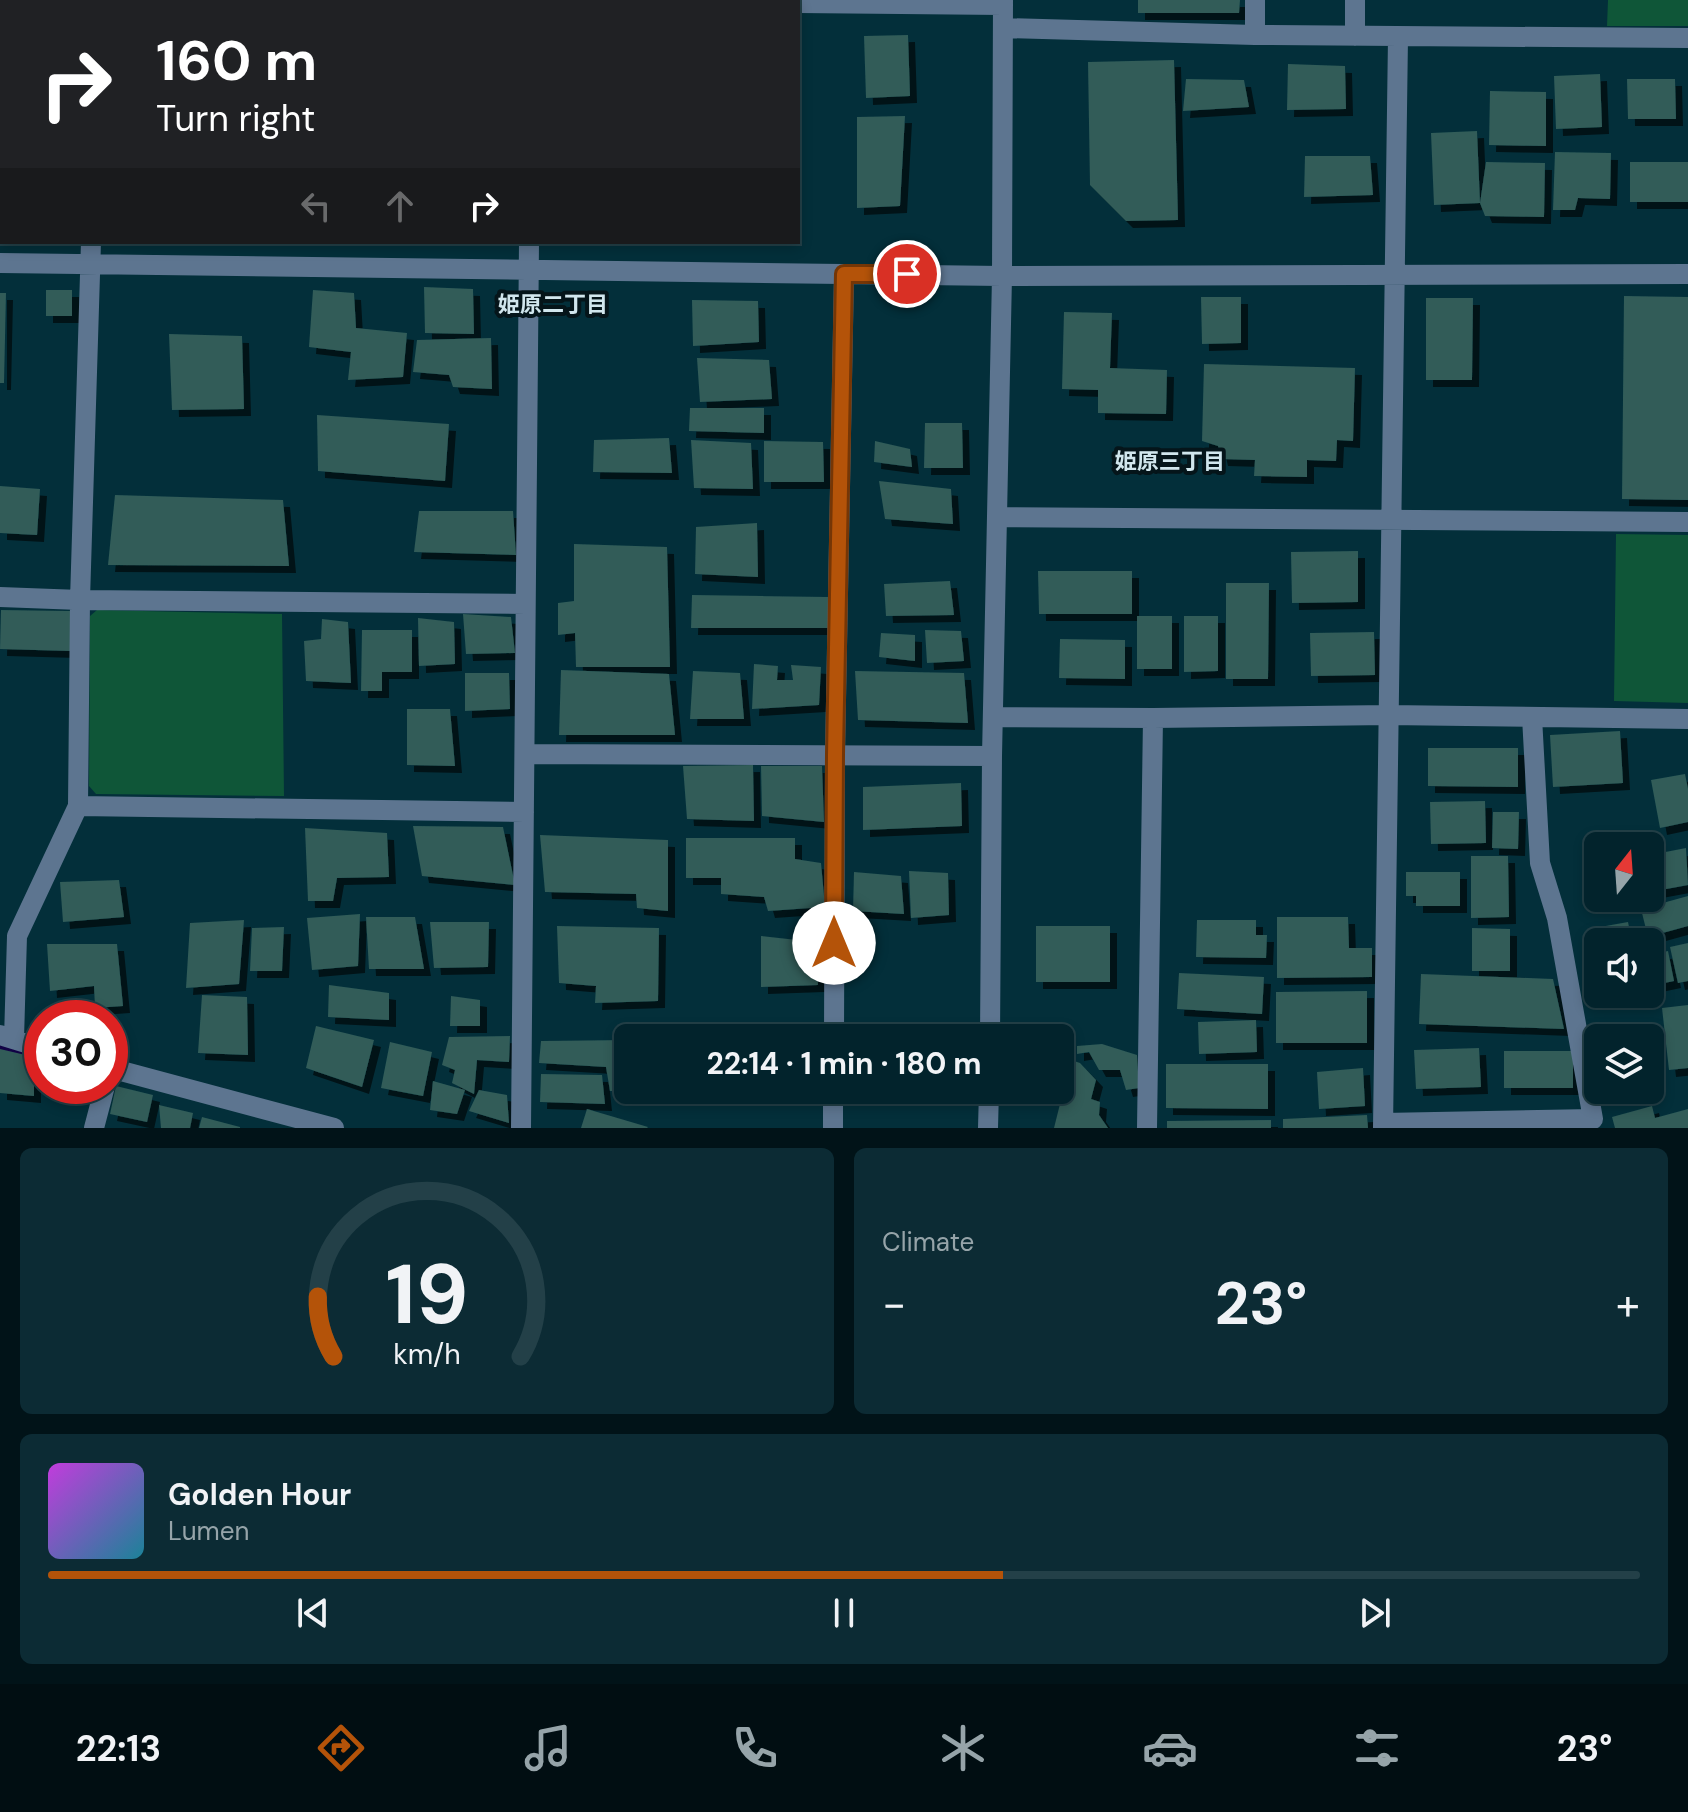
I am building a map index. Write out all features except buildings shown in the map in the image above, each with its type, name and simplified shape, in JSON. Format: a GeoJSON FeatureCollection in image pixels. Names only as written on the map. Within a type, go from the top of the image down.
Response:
{"type":"FeatureCollection","features":[{"type":"Feature","properties":{"kind":"street"},"geometry":{"type":"LineString","coordinates":[[1255,0],[1255,35]]}},
{"type":"Feature","properties":{"kind":"street"},"geometry":{"type":"LineString","coordinates":[[1355,0],[1355,36]]}},
{"type":"Feature","properties":{"kind":"street"},"geometry":{"type":"LineString","coordinates":[[800,3],[1003,2],[1002,276],[990,1024]]}},
{"type":"Feature","properties":{"kind":"street"},"geometry":{"type":"LineString","coordinates":[[1003,28],[1255,35],[1688,38]]}},
{"type":"Feature","properties":{"kind":"street"},"geometry":{"type":"LineString","coordinates":[[1398,37],[1383,1126],[1593,1119],[1557,918],[1540,863],[1532,717]]}},
{"type":"Feature","properties":{"kind":"street"},"geometry":{"type":"LineString","coordinates":[[7,1037],[17,936],[78,806],[80,600],[91,244]]}},
{"type":"Feature","properties":{"kind":"street"},"geometry":{"type":"LineString","coordinates":[[521,1128],[529,244]]}},
{"type":"Feature","properties":{"kind":"street"},"geometry":{"type":"LineString","coordinates":[[0,263],[1002,276],[1688,274]]}},
{"type":"Feature","properties":{"kind":"street"},"geometry":{"type":"LineString","coordinates":[[834,1024],[835,754],[844,274]]}},
{"type":"Feature","properties":{"kind":"street"},"geometry":{"type":"LineString","coordinates":[[997,517],[1688,522]]}},
{"type":"Feature","properties":{"kind":"street"},"geometry":{"type":"LineString","coordinates":[[0,597],[525,604]]}},
{"type":"Feature","properties":{"kind":"street"},"geometry":{"type":"LineString","coordinates":[[993,717],[1388,715],[1688,719]]}},
{"type":"Feature","properties":{"kind":"street"},"geometry":{"type":"LineString","coordinates":[[1147,1128],[1153,718]]}},
{"type":"Feature","properties":{"kind":"street"},"geometry":{"type":"LineString","coordinates":[[525,754],[992,756]]}},
{"type":"Feature","properties":{"kind":"street"},"geometry":{"type":"LineString","coordinates":[[78,806],[524,812]]}},
{"type":"Feature","properties":{"kind":"street"},"geometry":{"type":"LineString","coordinates":[[128,1073],[334,1128]]}},
{"type":"Feature","properties":{"kind":"street"},"geometry":{"type":"LineString","coordinates":[[94,1128],[100,1104]]}},
{"type":"Feature","properties":{"kind":"street"},"geometry":{"type":"LineString","coordinates":[[833,1104],[833,1128]]}},
{"type":"Feature","properties":{"kind":"street"},"geometry":{"type":"LineString","coordinates":[[988,1128],[989,1104]]}},
{"type":"Feature","properties":{"kind":"green space"},"geometry":{"type":"Polygon","coordinates":[[[1608,0],[1688,0],[1688,26],[1607,26],[1608,0]]]}},
{"type":"Feature","properties":{"kind":"green space"},"geometry":{"type":"Polygon","coordinates":[[[1616,534],[1688,535],[1688,703],[1614,701],[1616,534]]]}},
{"type":"Feature","properties":{"kind":"green space"},"geometry":{"type":"Polygon","coordinates":[[[97,610],[282,614],[284,796],[96,794],[89,786],[90,616],[97,610]]]}},
{"type":"Feature","properties":{"kind":"waterway"},"geometry":{"type":"LineString","coordinates":[[0,1046],[24,1052]]}},
{"type":"Feature","properties":{"kind":"district","name":"姫原二丁目"},"geometry":{"type":"Point","coordinates":[553,304]}},
{"type":"Feature","properties":{"kind":"district","name":"姫原三丁目"},"geometry":{"type":"Point","coordinates":[1170,461]}},
{"type":"Feature","properties":{"kind":"route"},"geometry":{"type":"LineString","coordinates":[[834,943],[844,274],[907,274]]}}]}
